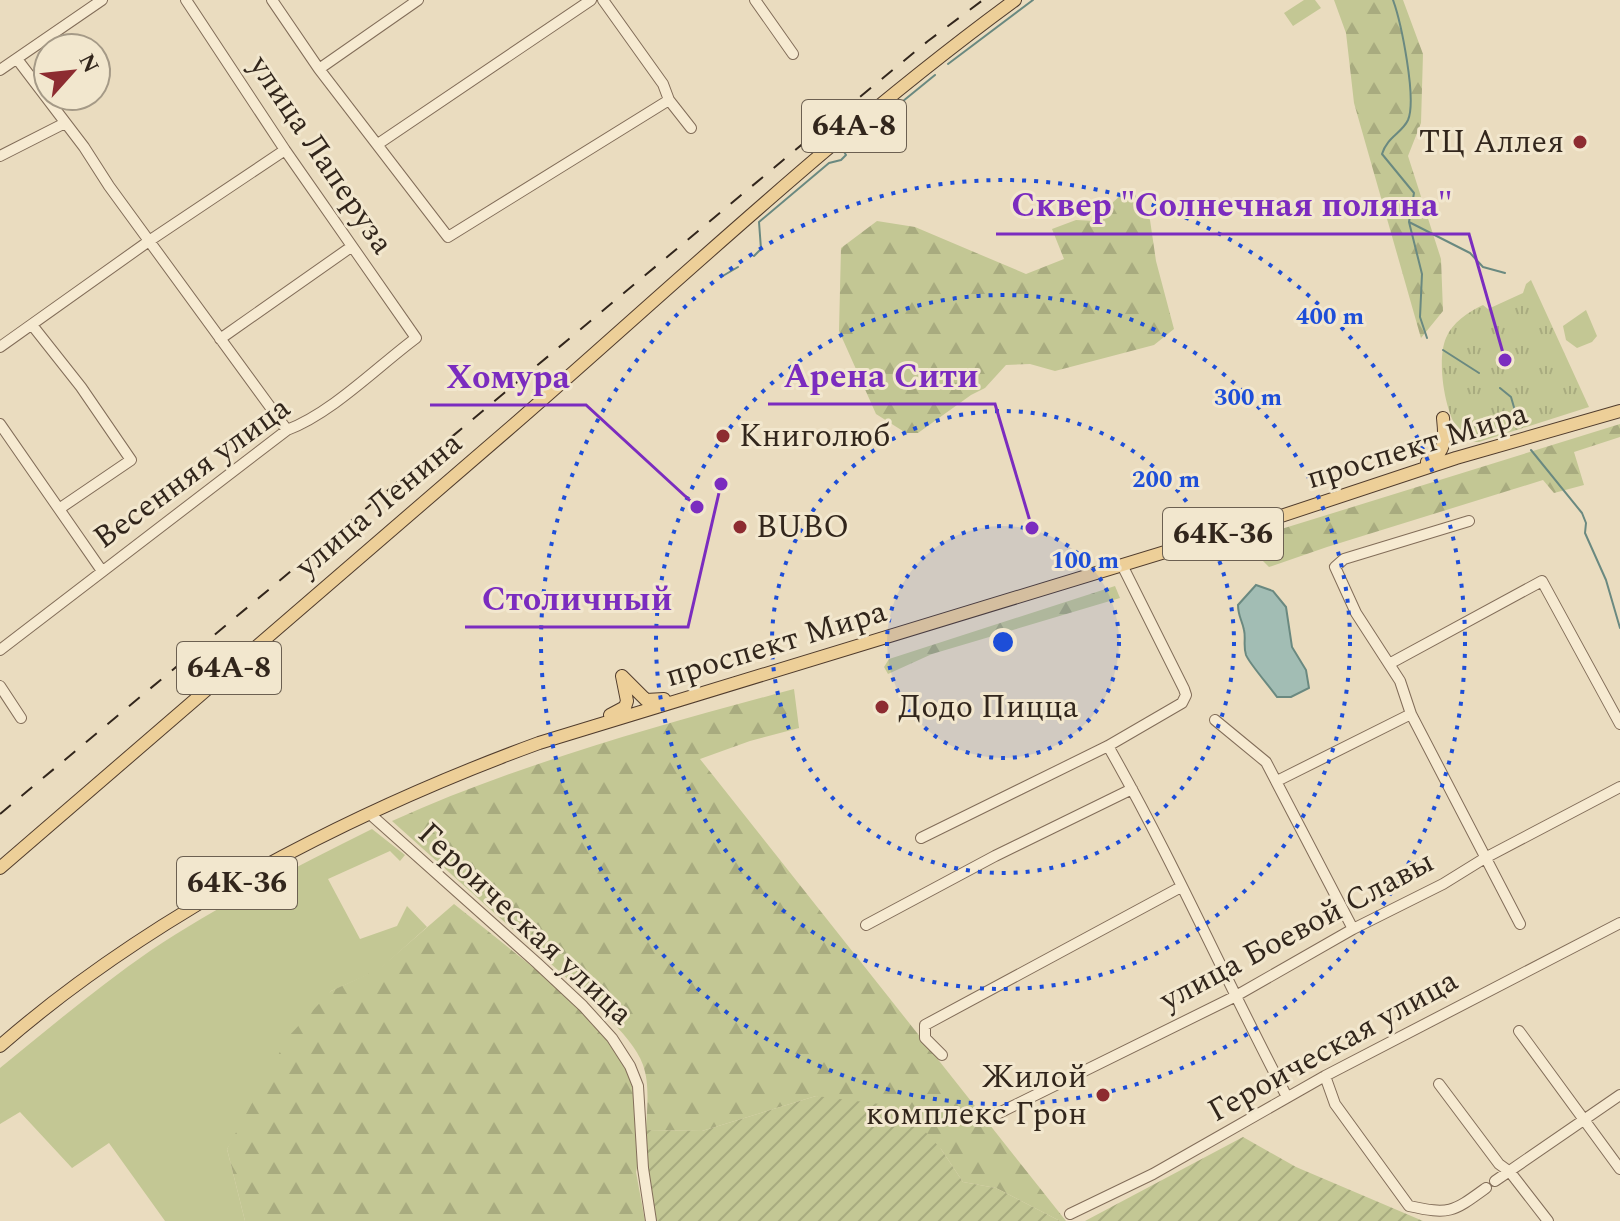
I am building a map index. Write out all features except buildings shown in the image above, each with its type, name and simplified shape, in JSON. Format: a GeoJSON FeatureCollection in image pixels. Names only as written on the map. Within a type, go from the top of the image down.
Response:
{"type":"FeatureCollection","features":[{"type":"Feature","properties":{"kind":"main road","name":"улица Ленина"},"geometry":{"type":"LineString","coordinates":[[0,868],[908,80],[1015,0]]}},
{"type":"Feature","properties":{"kind":"main road","name":"проспект Мира"},"geometry":{"type":"LineString","coordinates":[[0,1046],[67,992],[168,924],[308,845],[463,771],[579,731],[1122,565],[1456,458],[1620,411]]}},
{"type":"Feature","properties":{"kind":"main road"},"geometry":{"type":"LineString","coordinates":[[1443,418],[1461,449],[1511,443]]}},
{"type":"Feature","properties":{"kind":"main road"},"geometry":{"type":"LineString","coordinates":[[1443,418],[1456,458]]}},
{"type":"Feature","properties":{"kind":"main road"},"geometry":{"type":"LineString","coordinates":[[1385,481],[1398,471],[1433,460],[1438,455],[1445,443],[1443,418]]}},
{"type":"Feature","properties":{"kind":"main road"},"geometry":{"type":"LineString","coordinates":[[621,674],[646,700],[702,693]]}},
{"type":"Feature","properties":{"kind":"main road"},"geometry":{"type":"LineString","coordinates":[[621,674],[641,712]]}},
{"type":"Feature","properties":{"kind":"main road"},"geometry":{"type":"LineString","coordinates":[[579,731],[594,720],[625,707],[627,701],[621,674]]}},
{"type":"Feature","properties":{"kind":"street"},"geometry":{"type":"LineString","coordinates":[[0,70],[102,0]]}},
{"type":"Feature","properties":{"kind":"street","name":"улица Лаперуза"},"geometry":{"type":"LineString","coordinates":[[186,0],[351,247],[416,338]]}},
{"type":"Feature","properties":{"kind":"street"},"geometry":{"type":"LineString","coordinates":[[272,0],[319,69],[448,237],[669,100]]}},
{"type":"Feature","properties":{"kind":"street"},"geometry":{"type":"LineString","coordinates":[[319,69],[418,0]]}},
{"type":"Feature","properties":{"kind":"street"},"geometry":{"type":"LineString","coordinates":[[378,144],[591,0]]}},
{"type":"Feature","properties":{"kind":"street"},"geometry":{"type":"LineString","coordinates":[[603,0],[691,128]]}},
{"type":"Feature","properties":{"kind":"street"},"geometry":{"type":"LineString","coordinates":[[755,0],[793,54]]}},
{"type":"Feature","properties":{"kind":"street"},"geometry":{"type":"LineString","coordinates":[[17,59],[287,430]]}},
{"type":"Feature","properties":{"kind":"street"},"geometry":{"type":"LineString","coordinates":[[0,156],[65,123]]}},
{"type":"Feature","properties":{"kind":"street"},"geometry":{"type":"LineString","coordinates":[[0,347],[149,241],[285,150]]}},
{"type":"Feature","properties":{"kind":"street"},"geometry":{"type":"LineString","coordinates":[[220,339],[351,247]]}},
{"type":"Feature","properties":{"kind":"street"},"geometry":{"type":"LineString","coordinates":[[32,325],[81,387],[131,460],[59,509]]}},
{"type":"Feature","properties":{"kind":"street","name":"Весенняя улица"},"geometry":{"type":"LineString","coordinates":[[0,650],[287,430],[302,424],[332,403],[416,338]]}},
{"type":"Feature","properties":{"kind":"street"},"geometry":{"type":"LineString","coordinates":[[0,424],[102,571]]}},
{"type":"Feature","properties":{"kind":"street"},"geometry":{"type":"LineString","coordinates":[[1469,521],[1344,559],[1335,567],[1356,613],[1400,681],[1411,714],[1520,924]]}},
{"type":"Feature","properties":{"kind":"street"},"geometry":{"type":"LineString","coordinates":[[921,838],[1108,746],[1182,703],[1186,695],[1122,565]]}},
{"type":"Feature","properties":{"kind":"street"},"geometry":{"type":"LineString","coordinates":[[1389,664],[1542,581],[1620,724]]}},
{"type":"Feature","properties":{"kind":"street"},"geometry":{"type":"LineString","coordinates":[[0,686],[21,718]]}},
{"type":"Feature","properties":{"kind":"street"},"geometry":{"type":"LineString","coordinates":[[1277,781],[1411,714]]}},
{"type":"Feature","properties":{"kind":"street"},"geometry":{"type":"LineString","coordinates":[[1215,720],[1266,762],[1353,929]]}},
{"type":"Feature","properties":{"kind":"street"},"geometry":{"type":"LineString","coordinates":[[1108,746],[1287,1097]]}},
{"type":"Feature","properties":{"kind":"street","name":"улица Боевой Славы"},"geometry":{"type":"LineString","coordinates":[[997,1114],[1234,997],[1353,929],[1443,884],[1485,858],[1620,787]]}},
{"type":"Feature","properties":{"kind":"street"},"geometry":{"type":"LineString","coordinates":[[866,925],[995,856],[1132,789]]}},
{"type":"Feature","properties":{"kind":"street","name":"Героическая улица"},"geometry":{"type":"LineString","coordinates":[[370,814],[537,963],[612,1038],[630,1066],[638,1086],[643,1168],[651,1221]]}},
{"type":"Feature","properties":{"kind":"street"},"geometry":{"type":"LineString","coordinates":[[942,1055],[925,1038],[925,1025],[1181,887]]}},
{"type":"Feature","properties":{"kind":"street","name":"Героическая улица"},"geometry":{"type":"LineString","coordinates":[[1070,1214],[1153,1174],[1325,1076],[1620,923]]}},
{"type":"Feature","properties":{"kind":"street"},"geometry":{"type":"LineString","coordinates":[[1519,1031],[1620,1169]]}},
{"type":"Feature","properties":{"kind":"street"},"geometry":{"type":"LineString","coordinates":[[1325,1076],[1335,1104],[1409,1206],[1438,1213],[1457,1209],[1620,1095]]}},
{"type":"Feature","properties":{"kind":"street"},"geometry":{"type":"LineString","coordinates":[[1439,1084],[1499,1164],[1510,1172],[1548,1221]]}},
{"type":"Feature","properties":{"kind":"green space"},"geometry":{"type":"Polygon","coordinates":[[[1304,0],[1315,0],[1321,8],[1293,26],[1284,13],[1304,0]]]}},
{"type":"Feature","properties":{"kind":"green space"},"geometry":{"type":"Polygon","coordinates":[[[1334,0],[1403,0],[1423,54],[1421,123],[1408,156],[1441,259],[1443,311],[1421,338],[1354,103],[1346,33],[1334,0]]]}},
{"type":"Feature","properties":{"kind":"green space"},"geometry":{"type":"Polygon","coordinates":[[[1132,189],[1150,220],[1156,261],[1174,329],[1154,345],[1055,371],[1030,364],[1006,365],[985,388],[918,433],[906,433],[876,414],[839,331],[841,248],[877,221],[915,227],[1026,274],[1064,259],[1052,229],[1076,220],[1096,221],[1125,190],[1132,189]]]}},
{"type":"Feature","properties":{"kind":"green space"},"geometry":{"type":"Polygon","coordinates":[[[1531,280],[1589,407],[1479,442],[1468,440],[1456,427],[1447,403],[1442,374],[1446,338],[1466,315],[1483,305],[1488,309],[1523,293],[1531,280]]]}},
{"type":"Feature","properties":{"kind":"green space"},"geometry":{"type":"Polygon","coordinates":[[[1586,310],[1597,336],[1592,342],[1577,348],[1566,340],[1563,326],[1586,310]]]}},
{"type":"Feature","properties":{"kind":"green space"},"geometry":{"type":"Polygon","coordinates":[[[1620,424],[1620,437],[1574,452],[1584,485],[1554,493],[1543,480],[1269,567],[1243,541],[1620,424]]]}},
{"type":"Feature","properties":{"kind":"green space"},"geometry":{"type":"Polygon","coordinates":[[[1115,586],[1120,598],[932,654],[888,674],[884,667],[889,659],[1115,586]]]}},
{"type":"Feature","properties":{"kind":"green space"},"geometry":{"type":"Polygon","coordinates":[[[794,689],[799,728],[700,759],[1066,1221],[1060,1221],[996,1188],[963,1182],[941,1149],[816,1096],[702,1131],[646,1130],[647,1080],[639,1056],[627,1038],[590,999],[392,821],[540,764],[794,689]]]}},
{"type":"Feature","properties":{"kind":"green space"},"geometry":{"type":"Polygon","coordinates":[[[372,829],[405,855],[400,861],[390,851],[328,879],[360,939],[397,926],[407,906],[427,927],[379,970],[331,991],[227,1149],[245,1221],[165,1221],[109,1143],[72,1168],[20,1112],[0,1124],[0,1068],[74,1008],[150,951],[204,917],[372,829]]]}},
{"type":"Feature","properties":{"kind":"green space"},"geometry":{"type":"Polygon","coordinates":[[[454,904],[544,976],[598,1026],[628,1066],[643,1140],[636,1172],[645,1221],[245,1221],[227,1149],[288,1037],[331,991],[379,969],[454,904]]]}},
{"type":"Feature","properties":{"kind":"green space"},"geometry":{"type":"Polygon","coordinates":[[[816,1096],[880,1104],[921,1127],[941,1149],[963,1182],[996,1188],[1060,1221],[647,1221],[637,1159],[646,1130],[702,1131],[816,1096]]]}},
{"type":"Feature","properties":{"kind":"green space"},"geometry":{"type":"Polygon","coordinates":[[[1243,1137],[1296,1167],[1423,1221],[1085,1221],[1243,1137]]]}},
{"type":"Feature","properties":{"kind":"water"},"geometry":{"type":"Polygon","coordinates":[[[1256,585],[1273,591],[1286,607],[1292,647],[1306,670],[1309,688],[1291,697],[1277,697],[1246,655],[1245,633],[1238,605],[1256,585]]]}},
{"type":"Feature","properties":{"kind":"waterway"},"geometry":{"type":"LineString","coordinates":[[948,64],[1033,0]]}},
{"type":"Feature","properties":{"kind":"waterway"},"geometry":{"type":"LineString","coordinates":[[1393,0],[1407,60],[1410,110],[1408,120],[1387,143],[1382,154],[1414,193],[1409,222],[1422,274],[1420,317],[1427,338]]}},
{"type":"Feature","properties":{"kind":"waterway"},"geometry":{"type":"LineString","coordinates":[[754,256],[761,249],[759,222],[829,163],[841,160],[846,155],[843,150],[935,75]]}},
{"type":"Feature","properties":{"kind":"waterway"},"geometry":{"type":"LineString","coordinates":[[1409,222],[1470,253],[1483,267],[1505,273]]}},
{"type":"Feature","properties":{"kind":"waterway"},"geometry":{"type":"LineString","coordinates":[[721,277],[738,267]]}},
{"type":"Feature","properties":{"kind":"waterway"},"geometry":{"type":"LineString","coordinates":[[1443,350],[1479,373]]}},
{"type":"Feature","properties":{"kind":"waterway"},"geometry":{"type":"LineString","coordinates":[[1500,388],[1511,397],[1518,421]]}},
{"type":"Feature","properties":{"kind":"waterway"},"geometry":{"type":"LineString","coordinates":[[1531,450],[1582,513],[1586,523],[1585,533],[1606,580],[1620,628]]}},
{"type":"Feature","properties":{"kind":"railway"},"geometry":{"type":"LineString","coordinates":[[0,814],[788,156],[983,0]]}},
{"type":"Feature","properties":{"kind":"place","name":"ТЦ Аллея"},"geometry":{"type":"Point","coordinates":[1580,142]}},
{"type":"Feature","properties":{"kind":"place","name":"Сквер \"Солнечная поляна\""},"geometry":{"type":"Point","coordinates":[1505,360]}},
{"type":"Feature","properties":{"kind":"place","name":"Книголюб"},"geometry":{"type":"Point","coordinates":[723,436]}},
{"type":"Feature","properties":{"kind":"place","name":"Столичный"},"geometry":{"type":"Point","coordinates":[721,484]}},
{"type":"Feature","properties":{"kind":"place","name":"Хомура"},"geometry":{"type":"Point","coordinates":[697,507]}},
{"type":"Feature","properties":{"kind":"place","name":"BUBO"},"geometry":{"type":"Point","coordinates":[740,527]}},
{"type":"Feature","properties":{"kind":"place","name":"Арена Сити"},"geometry":{"type":"Point","coordinates":[1032,528]}},
{"type":"Feature","properties":{"kind":"place","name":"Додо Пицца"},"geometry":{"type":"Point","coordinates":[882,707]}},
{"type":"Feature","properties":{"kind":"place","name":"Жилой комплекс Грон"},"geometry":{"type":"Point","coordinates":[1103,1095]}}]}
